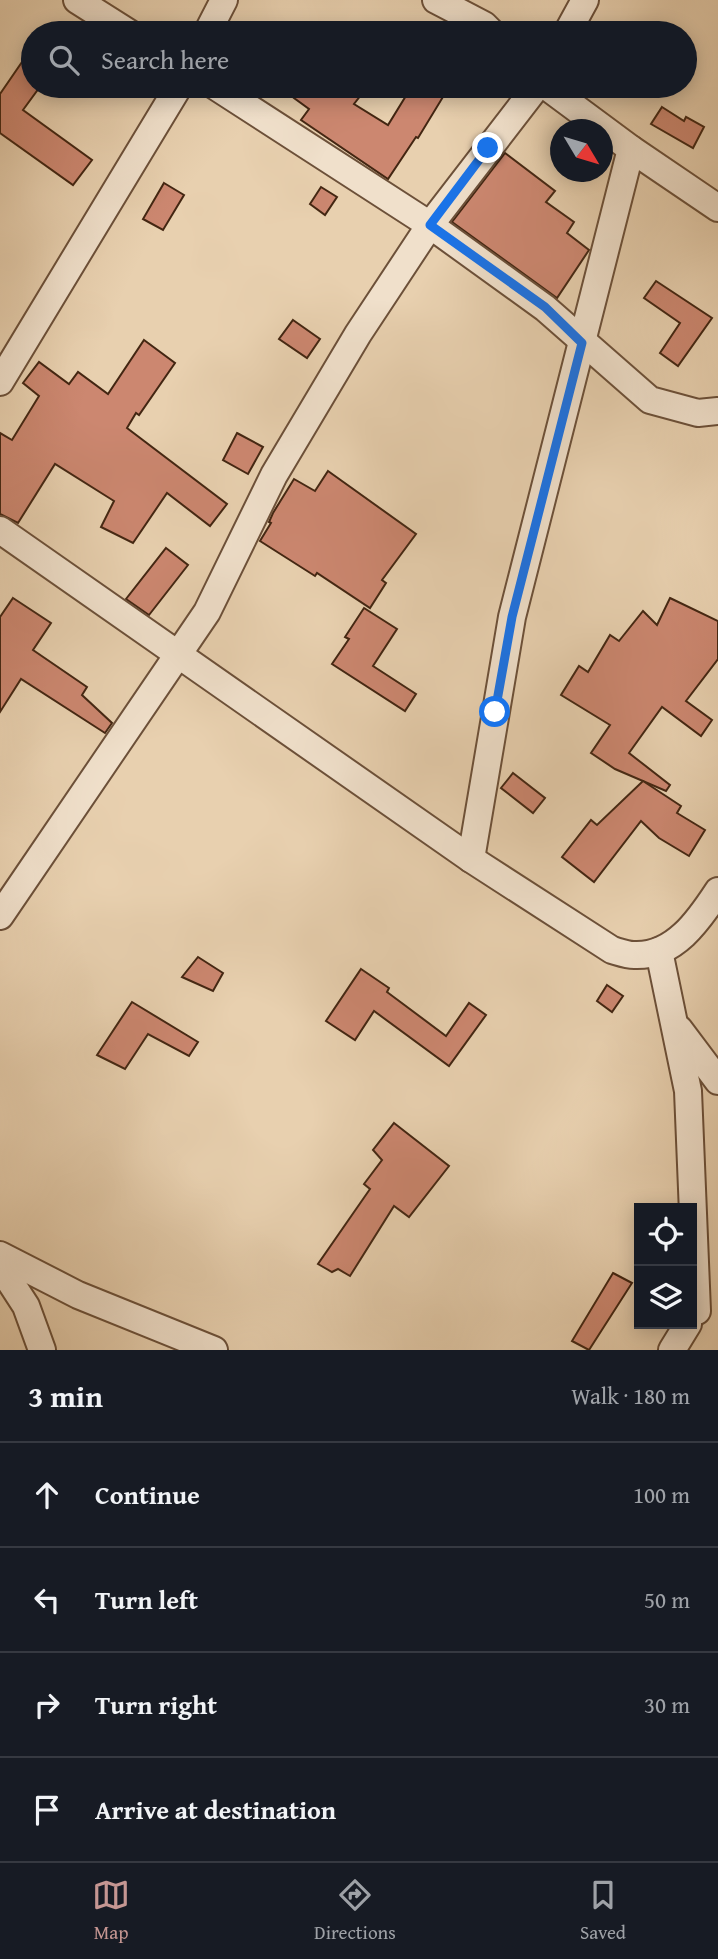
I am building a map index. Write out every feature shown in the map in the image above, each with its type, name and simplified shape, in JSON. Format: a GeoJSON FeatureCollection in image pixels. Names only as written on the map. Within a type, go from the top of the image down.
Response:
{"type":"FeatureCollection","features":[{"type":"Feature","properties":{"kind":"street"},"geometry":{"type":"LineString","coordinates":[[77,0],[110,21]]}},
{"type":"Feature","properties":{"kind":"street"},"geometry":{"type":"LineString","coordinates":[[213,21],[224,0]]}},
{"type":"Feature","properties":{"kind":"street"},"geometry":{"type":"LineString","coordinates":[[436,0],[476,21]]}},
{"type":"Feature","properties":{"kind":"street"},"geometry":{"type":"LineString","coordinates":[[574,21],[585,0]]}},
{"type":"Feature","properties":{"kind":"street"},"geometry":{"type":"LineString","coordinates":[[0,382],[172,98]]}},
{"type":"Feature","properties":{"kind":"street"},"geometry":{"type":"LineString","coordinates":[[234,98],[430,225],[545,307],[582,343],[650,400],[698,412],[718,411]]}},
{"type":"Feature","properties":{"kind":"street"},"geometry":{"type":"LineString","coordinates":[[0,916],[207,612],[274,475],[358,334],[430,225],[528,98]]}},
{"type":"Feature","properties":{"kind":"street"},"geometry":{"type":"LineString","coordinates":[[562,98],[718,208]]}},
{"type":"Feature","properties":{"kind":"street"},"geometry":{"type":"LineString","coordinates":[[471,859],[512,617],[631,149]]}},
{"type":"Feature","properties":{"kind":"street"},"geometry":{"type":"LineString","coordinates":[[0,530],[471,859],[612,950],[635,955],[659,951],[681,938],[699,921],[718,891]]}},
{"type":"Feature","properties":{"kind":"street"},"geometry":{"type":"LineString","coordinates":[[659,951],[688,1091],[691,1266]]}},
{"type":"Feature","properties":{"kind":"street"},"geometry":{"type":"LineString","coordinates":[[673,1021],[718,1081]]}},
{"type":"Feature","properties":{"kind":"street"},"geometry":{"type":"LineString","coordinates":[[0,1255],[78,1295],[214,1350]]}},
{"type":"Feature","properties":{"kind":"street"},"geometry":{"type":"LineString","coordinates":[[0,1266],[26,1306],[41,1350]]}},
{"type":"Feature","properties":{"kind":"street"},"geometry":{"type":"LineString","coordinates":[[697,1312],[718,1285]]}},
{"type":"Feature","properties":{"kind":"street"},"geometry":{"type":"LineString","coordinates":[[672,1350],[685,1329]]}},
{"type":"Feature","properties":{"kind":"building"},"geometry":{"type":"Polygon","coordinates":[[[21,63],[21,98],[32,98],[23,110],[92,160],[73,185],[0,133],[0,94],[21,63]]]}},
{"type":"Feature","properties":{"kind":"building"},"geometry":{"type":"Polygon","coordinates":[[[294,98],[359,98],[354,104],[388,125],[405,98],[442,98],[388,179],[301,120],[309,109],[294,98]]]}},
{"type":"Feature","properties":{"kind":"building"},"geometry":{"type":"Polygon","coordinates":[[[662,107],[684,121],[686,117],[704,127],[693,148],[651,124],[662,107]]]}},
{"type":"Feature","properties":{"kind":"building"},"geometry":{"type":"Polygon","coordinates":[[[505,153],[555,191],[546,202],[574,222],[567,233],[589,250],[557,298],[452,222],[505,153]]]}},
{"type":"Feature","properties":{"kind":"building"},"geometry":{"type":"Polygon","coordinates":[[[164,183],[184,195],[163,230],[143,219],[164,183]]]}},
{"type":"Feature","properties":{"kind":"building"},"geometry":{"type":"Polygon","coordinates":[[[321,187],[337,197],[325,215],[310,204],[321,187]]]}},
{"type":"Feature","properties":{"kind":"building"},"geometry":{"type":"Polygon","coordinates":[[[656,281],[712,318],[678,366],[660,353],[680,323],[644,298],[656,281]]]}},
{"type":"Feature","properties":{"kind":"building"},"geometry":{"type":"Polygon","coordinates":[[[293,320],[320,339],[307,358],[279,339],[293,320]]]}},
{"type":"Feature","properties":{"kind":"building"},"geometry":{"type":"Polygon","coordinates":[[[144,340],[175,363],[127,428],[227,504],[210,526],[167,493],[133,543],[101,527],[114,501],[55,464],[18,523],[0,514],[0,433],[12,440],[39,396],[23,383],[39,362],[69,384],[78,372],[108,394],[144,340]]]}},
{"type":"Feature","properties":{"kind":"building"},"geometry":{"type":"Polygon","coordinates":[[[237,433],[263,447],[248,474],[223,460],[237,433]]]}},
{"type":"Feature","properties":{"kind":"building"},"geometry":{"type":"Polygon","coordinates":[[[328,471],[416,534],[382,580],[386,583],[370,608],[317,573],[315,576],[260,541],[294,479],[315,491],[328,471]]]}},
{"type":"Feature","properties":{"kind":"building"},"geometry":{"type":"Polygon","coordinates":[[[166,548],[188,565],[149,615],[126,599],[166,548]]]}},
{"type":"Feature","properties":{"kind":"building"},"geometry":{"type":"Polygon","coordinates":[[[13,598],[51,623],[33,650],[87,687],[82,695],[112,723],[105,733],[21,679],[0,712],[0,617],[13,598]]]}},
{"type":"Feature","properties":{"kind":"building"},"geometry":{"type":"Polygon","coordinates":[[[670,598],[718,621],[718,659],[686,701],[712,720],[701,736],[662,707],[629,753],[670,785],[666,791],[615,769],[591,753],[610,725],[561,695],[579,666],[588,672],[610,635],[619,641],[643,611],[657,625],[670,598]]]}},
{"type":"Feature","properties":{"kind":"building"},"geometry":{"type":"Polygon","coordinates":[[[364,608],[397,629],[373,666],[416,694],[405,711],[332,664],[349,639],[345,637],[364,608]]]}},
{"type":"Feature","properties":{"kind":"building"},"geometry":{"type":"Polygon","coordinates":[[[513,773],[545,798],[533,813],[501,788],[513,773]]]}},
{"type":"Feature","properties":{"kind":"building"},"geometry":{"type":"Polygon","coordinates":[[[643,781],[681,806],[677,813],[705,830],[689,856],[659,838],[641,821],[594,882],[562,857],[591,820],[597,825],[643,781]]]}},
{"type":"Feature","properties":{"kind":"building"},"geometry":{"type":"Polygon","coordinates":[[[198,957],[223,973],[213,991],[182,977],[198,957]]]}},
{"type":"Feature","properties":{"kind":"building"},"geometry":{"type":"Polygon","coordinates":[[[361,969],[389,988],[387,992],[446,1036],[469,1003],[486,1015],[449,1066],[374,1011],[355,1040],[326,1021],[361,969]]]}},
{"type":"Feature","properties":{"kind":"building"},"geometry":{"type":"Polygon","coordinates":[[[607,985],[623,996],[612,1012],[597,1001],[607,985]]]}},
{"type":"Feature","properties":{"kind":"building"},"geometry":{"type":"Polygon","coordinates":[[[132,1002],[198,1042],[189,1056],[148,1034],[125,1069],[97,1055],[132,1002]]]}},
{"type":"Feature","properties":{"kind":"building"},"geometry":{"type":"Polygon","coordinates":[[[394,1123],[449,1166],[409,1217],[394,1206],[350,1276],[338,1269],[332,1272],[318,1264],[370,1189],[364,1184],[382,1160],[373,1150],[394,1123]]]}},
{"type":"Feature","properties":{"kind":"building"},"geometry":{"type":"Polygon","coordinates":[[[613,1273],[632,1283],[589,1350],[572,1341],[613,1273]]]}},
{"type":"Feature","properties":{"kind":"route"},"geometry":{"type":"LineString","coordinates":[[488,148],[430,225],[545,307],[582,343],[512,617],[495,712]]}}]}
